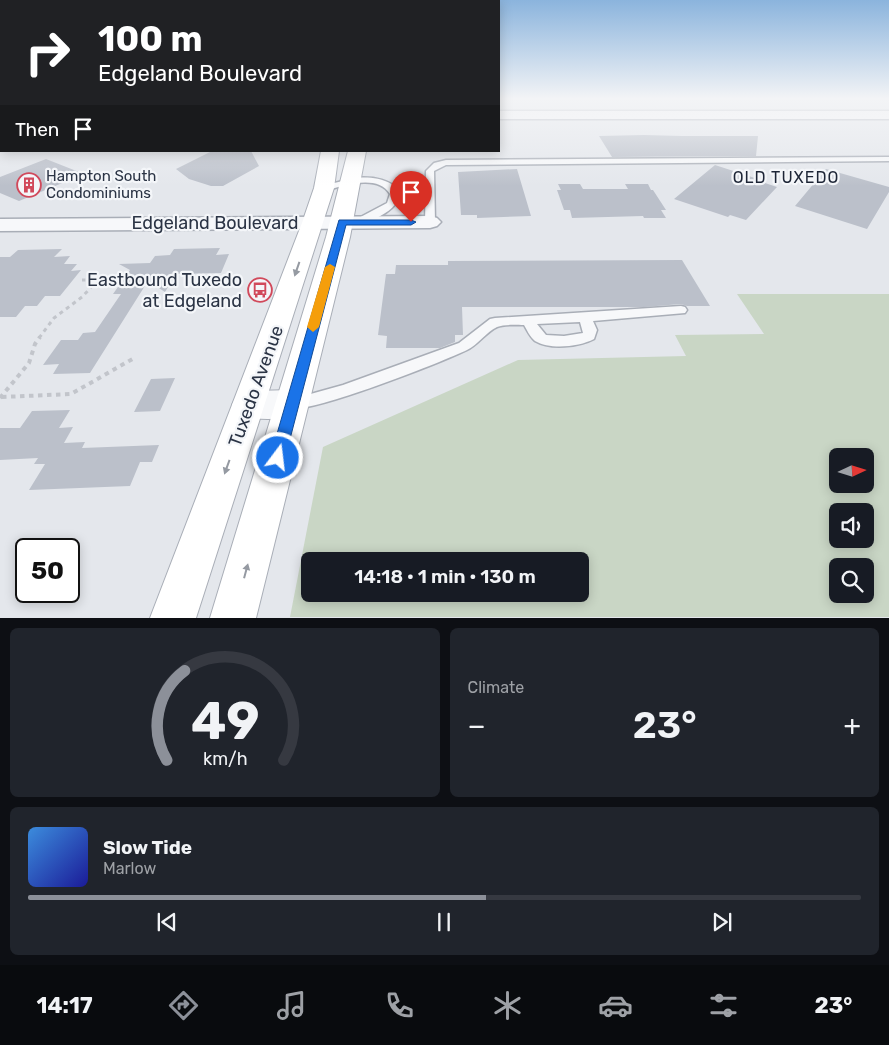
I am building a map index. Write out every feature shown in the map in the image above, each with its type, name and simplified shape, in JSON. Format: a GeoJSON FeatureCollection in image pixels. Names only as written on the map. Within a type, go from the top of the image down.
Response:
{"type":"FeatureCollection","features":[{"type":"Feature","properties":{"kind":"main road","name":"Tuxedo Avenue"},"geometry":{"type":"LineString","coordinates":[[173,618],[249,405],[337,223],[324,188],[330,152]]}},
{"type":"Feature","properties":{"kind":"main road","name":"Tuxedo Avenue"},"geometry":{"type":"LineString","coordinates":[[233,618],[292,404],[337,223],[352,181],[357,152]]}},
{"type":"Feature","properties":{"kind":"street","name":"Edgeland Boulevard"},"geometry":{"type":"LineString","coordinates":[[0,225],[430,222]]}},
{"type":"Feature","properties":{"kind":"street"},"geometry":{"type":"LineString","coordinates":[[249,405],[292,404]]}},
{"type":"Feature","properties":{"kind":"lane"},"geometry":{"type":"LineString","coordinates":[[430,222],[430,171],[433,166],[440,163],[466,161],[889,159]]}},
{"type":"Feature","properties":{"kind":"lane"},"geometry":{"type":"LineString","coordinates":[[324,188],[352,181],[380,182],[388,186],[395,194],[395,200],[391,206],[337,223]]}},
{"type":"Feature","properties":{"kind":"lane"},"geometry":{"type":"LineString","coordinates":[[292,404],[319,399],[347,390],[464,346],[495,322],[681,310]]}},
{"type":"Feature","properties":{"kind":"lane"},"geometry":{"type":"LineString","coordinates":[[528,320],[539,337],[545,340],[579,340],[589,336],[590,330],[585,317]]}},
{"type":"Feature","properties":{"kind":"path"},"geometry":{"type":"LineString","coordinates":[[1,398],[29,363],[35,344],[54,318],[82,297],[98,280],[82,280]]}},
{"type":"Feature","properties":{"kind":"path"},"geometry":{"type":"LineString","coordinates":[[1,398],[71,394],[136,357]]}},
{"type":"Feature","properties":{"kind":"green space"},"geometry":{"type":"Polygon","coordinates":[[[737,294],[889,294],[889,617],[290,617],[301,560],[301,602],[589,602],[589,552],[303,552],[323,447],[518,360],[686,356],[675,335],[764,334],[737,294]]]}},
{"type":"Feature","properties":{"kind":"building"},"geometry":{"type":"Polygon","coordinates":[[[599,136],[758,136],[756,156],[612,157],[599,136]]]}},
{"type":"Feature","properties":{"kind":"building"},"geometry":{"type":"Polygon","coordinates":[[[210,152],[252,152],[259,166],[223,186],[211,186],[189,179],[176,169],[210,152]]]}},
{"type":"Feature","properties":{"kind":"building","name":"Hampton South Condominiums"},"geometry":{"type":"Polygon","coordinates":[[[46,159],[84,174],[19,201],[0,193],[0,177],[46,159]]]}},
{"type":"Feature","properties":{"kind":"building"},"geometry":{"type":"Polygon","coordinates":[[[715,165],[777,187],[746,220],[730,215],[728,217],[674,199],[715,165]]]}},
{"type":"Feature","properties":{"kind":"building"},"geometry":{"type":"Polygon","coordinates":[[[517,169],[531,216],[477,218],[477,215],[461,215],[458,172],[517,169]]]}},
{"type":"Feature","properties":{"kind":"building"},"geometry":{"type":"Polygon","coordinates":[[[826,169],[889,187],[889,192],[867,229],[795,206],[826,169]]]}},
{"type":"Feature","properties":{"kind":"building"},"geometry":{"type":"Polygon","coordinates":[[[558,184],[580,184],[583,189],[628,189],[625,184],[648,184],[666,210],[661,210],[666,218],[644,218],[643,216],[572,218],[570,210],[564,210],[557,190],[561,190],[558,184]]]}},
{"type":"Feature","properties":{"kind":"building"},"geometry":{"type":"Polygon","coordinates":[[[220,248],[216,255],[229,254],[221,273],[176,274],[165,292],[148,281],[90,373],[53,374],[59,364],[43,365],[61,340],[78,340],[83,333],[95,332],[121,294],[113,294],[130,270],[119,264],[150,263],[155,256],[170,255],[174,249],[220,248]]]}},
{"type":"Feature","properties":{"kind":"building"},"geometry":{"type":"Polygon","coordinates":[[[62,249],[54,257],[70,256],[64,264],[77,264],[71,271],[81,270],[60,296],[45,296],[37,306],[25,306],[16,317],[0,317],[0,257],[10,257],[18,250],[62,249]]]}},
{"type":"Feature","properties":{"kind":"building"},"geometry":{"type":"Polygon","coordinates":[[[682,260],[710,306],[687,306],[681,304],[644,307],[462,307],[463,335],[455,335],[455,342],[440,348],[386,348],[387,336],[378,335],[386,274],[395,274],[396,265],[448,265],[448,261],[682,260]]]}},
{"type":"Feature","properties":{"kind":"building"},"geometry":{"type":"Polygon","coordinates":[[[175,378],[160,411],[134,412],[151,379],[175,378]]]}},
{"type":"Feature","properties":{"kind":"building"},"geometry":{"type":"Polygon","coordinates":[[[70,410],[59,428],[73,427],[64,443],[85,442],[82,448],[159,445],[152,462],[140,462],[130,486],[29,490],[45,464],[34,464],[38,458],[0,460],[0,428],[20,428],[32,411],[70,410]]]}},
{"type":"Feature","properties":{"kind":"slow traffic"},"geometry":{"type":"LineString","coordinates":[[313,327],[330,267]]}},
{"type":"Feature","properties":{"kind":"place","name":"Hampton South Condominiums"},"geometry":{"type":"Point","coordinates":[29,185]}},
{"type":"Feature","properties":{"kind":"place","name":"Eastbound Tuxedo at Edgeland"},"geometry":{"type":"Point","coordinates":[260,290]}},
{"type":"Feature","properties":{"kind":"district","name":"OLD TUXEDO"},"geometry":{"type":"Point","coordinates":[786,177]}},
{"type":"Feature","properties":{"kind":"route"},"geometry":{"type":"LineString","coordinates":[[278,458],[342,222],[411,222]]}}]}
